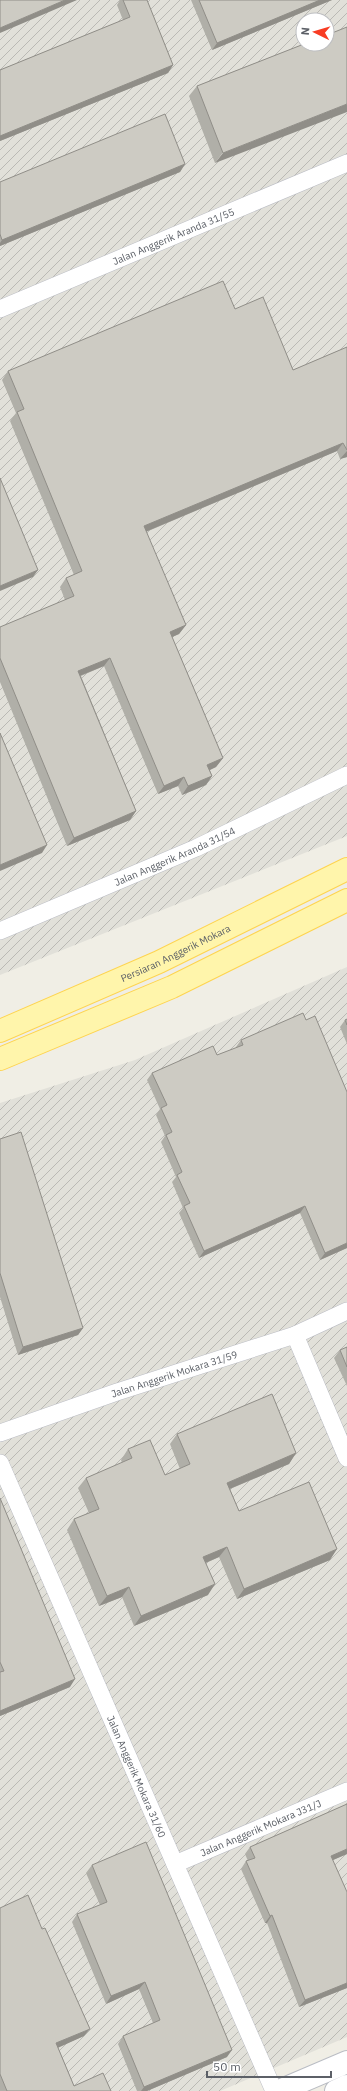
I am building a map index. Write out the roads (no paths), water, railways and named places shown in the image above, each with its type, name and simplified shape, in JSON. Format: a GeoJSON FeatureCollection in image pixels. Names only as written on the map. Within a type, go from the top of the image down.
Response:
{"type":"FeatureCollection","features":[{"type":"Feature","properties":{"kind":"main road","name":"Persiaran Anggerik Mokara"},"geometry":{"type":"LineString","coordinates":[[0,1031],[159,962],[347,869]]}},
{"type":"Feature","properties":{"kind":"main road"},"geometry":{"type":"LineString","coordinates":[[0,1059],[172,987],[347,900]]}},
{"type":"Feature","properties":{"kind":"street","name":"Jalan Anggerik Aranda 31/55"},"geometry":{"type":"LineString","coordinates":[[0,309],[347,163]]}},
{"type":"Feature","properties":{"kind":"street","name":"Jalan Anggerik Aranda 31/54"},"geometry":{"type":"LineString","coordinates":[[0,931],[196,848],[347,775]]}},
{"type":"Feature","properties":{"kind":"street","name":"Jalan Anggerik Mokara 31/59"},"geometry":{"type":"LineString","coordinates":[[0,1433],[131,1387],[295,1335],[347,1310]]}},
{"type":"Feature","properties":{"kind":"street"},"geometry":{"type":"LineString","coordinates":[[295,1335],[347,1458]]}},
{"type":"Feature","properties":{"kind":"street","name":"Jalan Anggerik Mokara 31/60"},"geometry":{"type":"LineString","coordinates":[[0,1463],[274,2091]]}},
{"type":"Feature","properties":{"kind":"street","name":"Jalan Anggerik Mokara J31/J"},"geometry":{"type":"LineString","coordinates":[[175,1864],[347,1791]]}},
{"type":"Feature","properties":{"kind":"street"},"geometry":{"type":"LineString","coordinates":[[279,2091],[347,2062]]}},
{"type":"Feature","properties":{"kind":"street"},"geometry":{"type":"LineString","coordinates":[[336,2091],[347,2086]]}}]}
